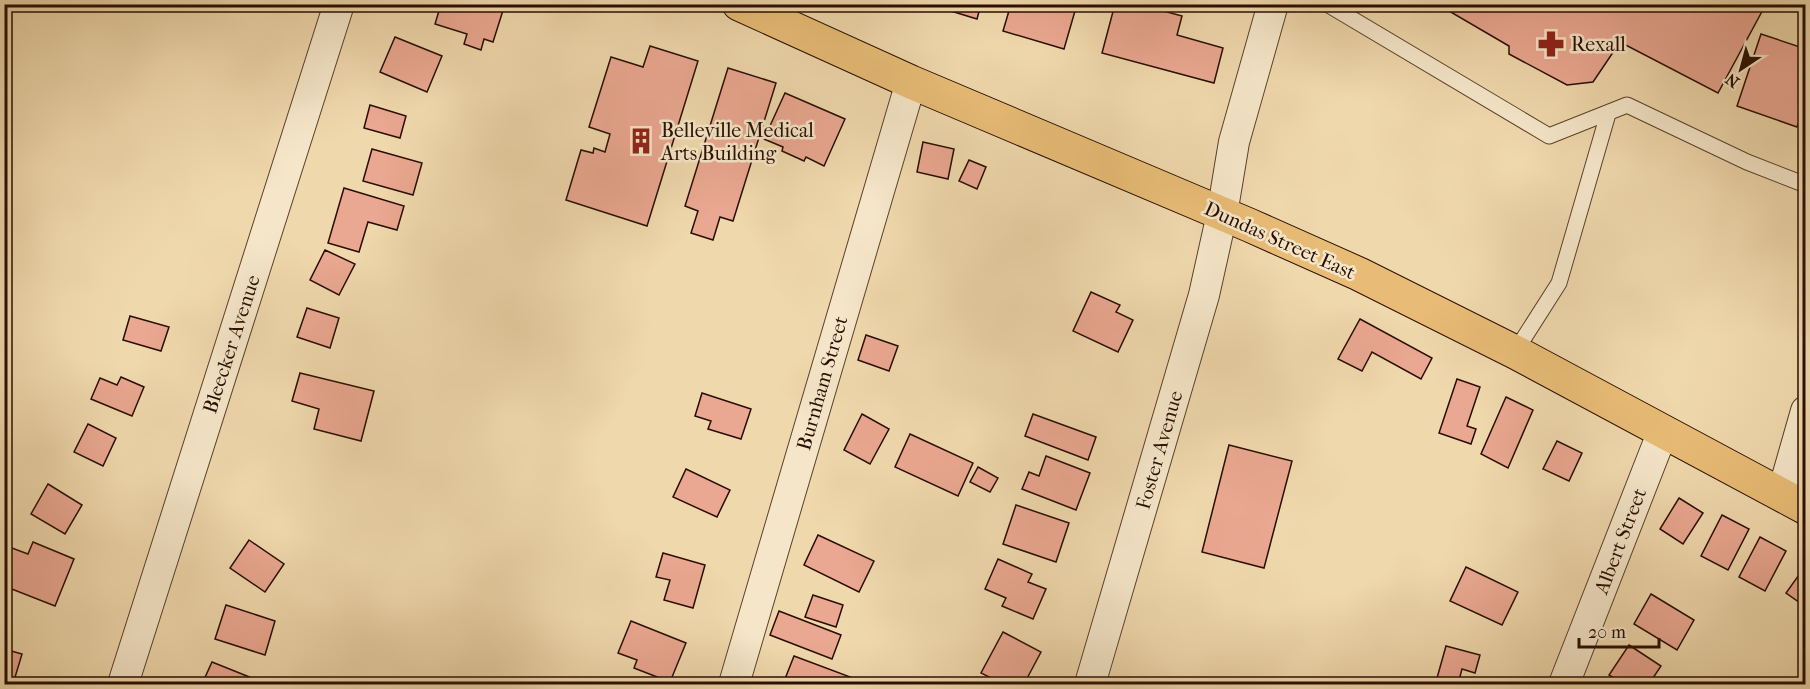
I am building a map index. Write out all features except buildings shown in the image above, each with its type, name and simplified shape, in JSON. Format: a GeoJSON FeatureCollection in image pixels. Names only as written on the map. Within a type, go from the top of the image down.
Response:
{"type":"FeatureCollection","features":[{"type":"Feature","properties":{"kind":"main road","name":"Dundas Street East"},"geometry":{"type":"LineString","coordinates":[[739,4],[911,82],[1359,274],[1515,352],[1794,501]]}},
{"type":"Feature","properties":{"kind":"street","name":"Bleecker Avenue"},"geometry":{"type":"LineString","coordinates":[[123,684],[339,4]]}},
{"type":"Feature","properties":{"kind":"street","name":"Foster Avenue"},"geometry":{"type":"LineString","coordinates":[[1090,684],[1204,296],[1222,214],[1234,142],[1273,4]]}},
{"type":"Feature","properties":{"kind":"street","name":"Burnham Street"},"geometry":{"type":"LineString","coordinates":[[734,684],[911,82]]}},
{"type":"Feature","properties":{"kind":"street"},"geometry":{"type":"LineString","coordinates":[[1794,501],[1806,411]]}},
{"type":"Feature","properties":{"kind":"street","name":"Albert Street"},"geometry":{"type":"LineString","coordinates":[[1564,684],[1663,431]]}},
{"type":"Feature","properties":{"kind":"lane"},"geometry":{"type":"LineString","coordinates":[[1327,4],[1549,136],[1627,105],[1747,162],[1806,185]]}},
{"type":"Feature","properties":{"kind":"lane"},"geometry":{"type":"LineString","coordinates":[[1515,352],[1559,283],[1608,114]]}},
{"type":"Feature","properties":{"kind":"place","name":"Rexall"},"geometry":{"type":"Point","coordinates":[1551,44]}},
{"type":"Feature","properties":{"kind":"place","name":"Belleville Medical Arts Building"},"geometry":{"type":"Point","coordinates":[641,141]}}]}
